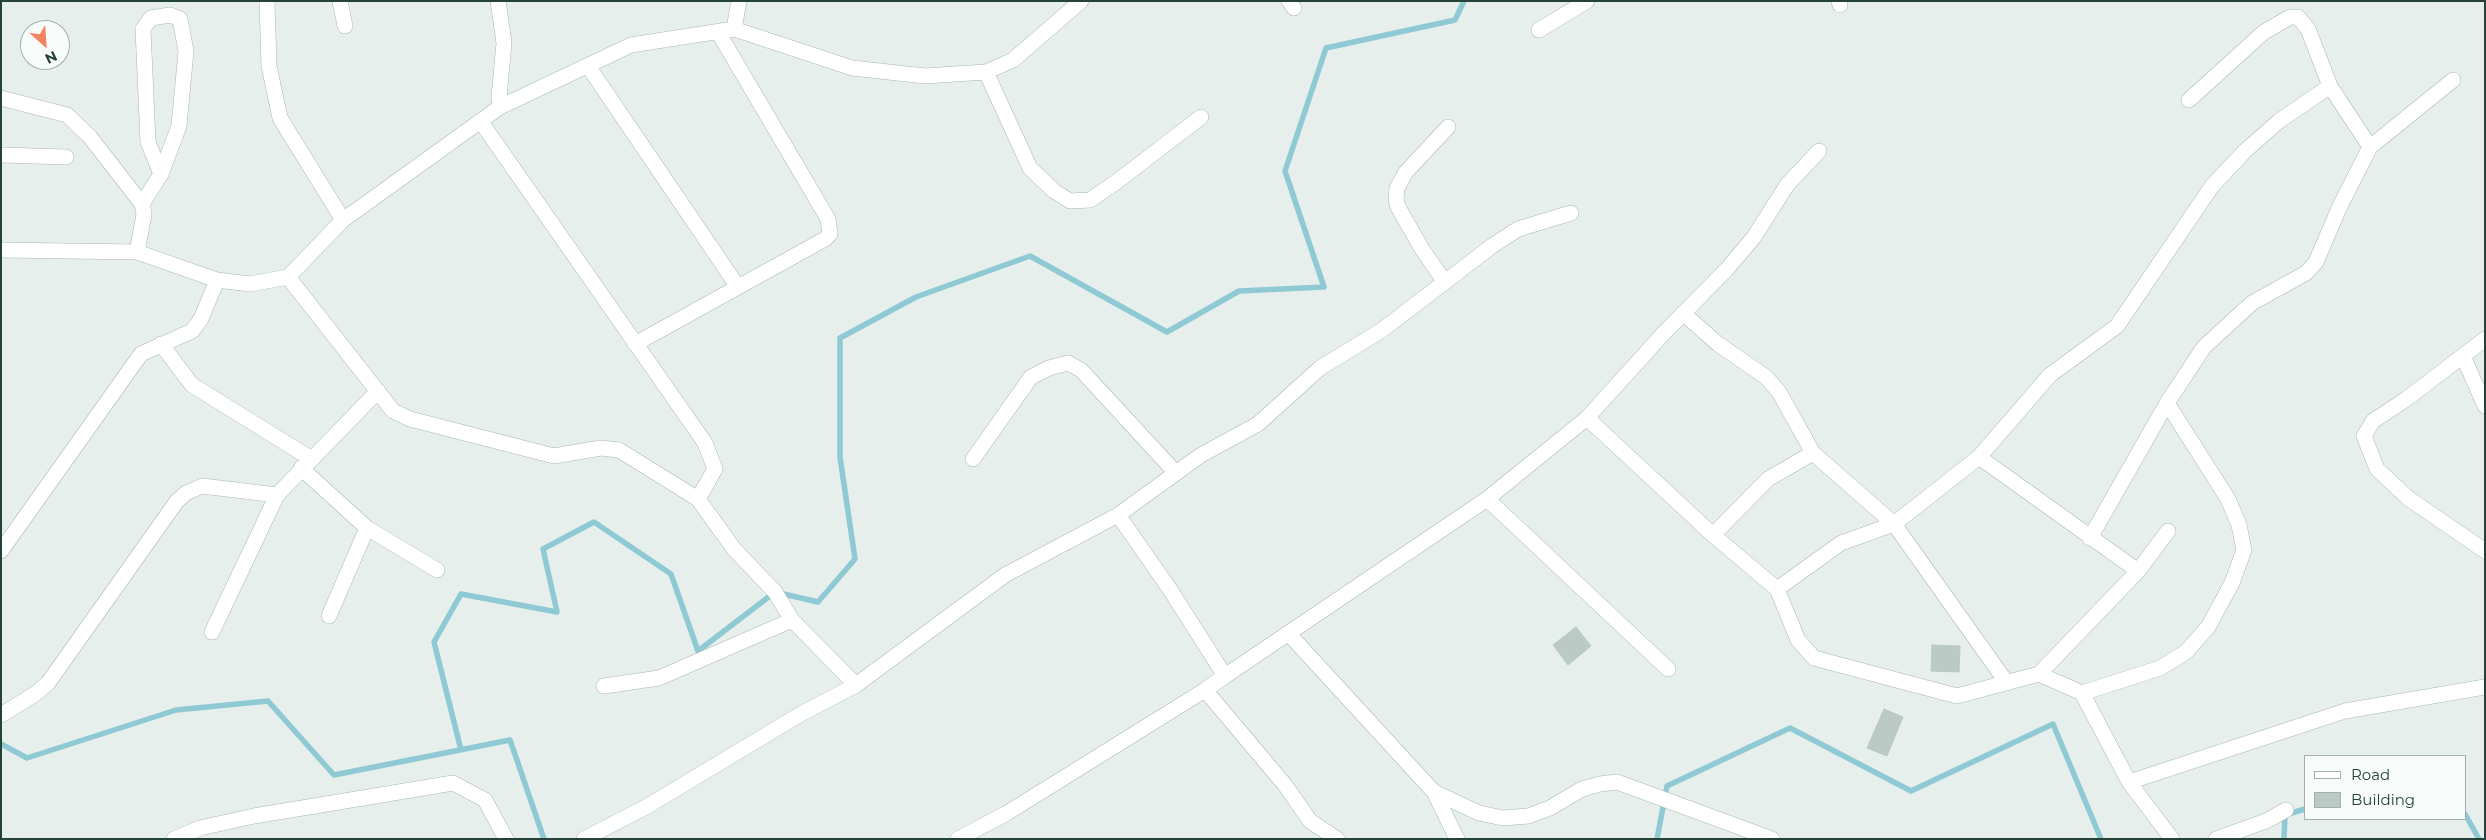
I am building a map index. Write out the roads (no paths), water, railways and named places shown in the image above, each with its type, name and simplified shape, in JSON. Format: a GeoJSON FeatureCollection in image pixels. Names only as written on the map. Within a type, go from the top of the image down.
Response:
{"type":"FeatureCollection","features":[{"type":"Feature","properties":{"kind":"street"},"geometry":{"type":"LineString","coordinates":[[267,1],[269,66],[280,118],[343,220]]}},
{"type":"Feature","properties":{"kind":"street"},"geometry":{"type":"LineString","coordinates":[[340,1],[345,26]]}},
{"type":"Feature","properties":{"kind":"street"},"geometry":{"type":"LineString","coordinates":[[498,1],[504,43],[499,96],[500,107]]}},
{"type":"Feature","properties":{"kind":"street"},"geometry":{"type":"LineString","coordinates":[[734,29],[739,1]]}},
{"type":"Feature","properties":{"kind":"street"},"geometry":{"type":"LineString","coordinates":[[1,250],[137,252],[217,280],[250,284],[288,277],[343,220],[500,107],[631,45],[734,29],[852,68],[925,76],[986,72],[1013,60],[1082,1]]}},
{"type":"Feature","properties":{"kind":"street"},"geometry":{"type":"LineString","coordinates":[[1539,30],[1587,1]]}},
{"type":"Feature","properties":{"kind":"street"},"geometry":{"type":"LineString","coordinates":[[142,204],[161,174],[178,126],[186,51],[180,19],[170,15],[151,18],[143,29],[148,142],[161,174]]}},
{"type":"Feature","properties":{"kind":"street"},"geometry":{"type":"LineString","coordinates":[[2189,100],[2264,32],[2290,17],[2298,17],[2308,29],[2330,86],[2370,148]]}},
{"type":"Feature","properties":{"kind":"street"},"geometry":{"type":"LineString","coordinates":[[635,344],[826,239],[830,234],[830,227],[718,32]]}},
{"type":"Feature","properties":{"kind":"street"},"geometry":{"type":"LineString","coordinates":[[588,66],[738,288]]}},
{"type":"Feature","properties":{"kind":"street"},"geometry":{"type":"LineString","coordinates":[[986,72],[1030,168],[1054,192],[1070,201],[1090,200],[1116,183],[1201,117]]}},
{"type":"Feature","properties":{"kind":"street"},"geometry":{"type":"LineString","coordinates":[[2090,538],[2167,403],[2204,346],[2252,303],[2306,273],[2316,262],[2340,206],[2370,148],[2453,80]]}},
{"type":"Feature","properties":{"kind":"street"},"geometry":{"type":"LineString","coordinates":[[1777,589],[1841,543],[1894,524],[1979,457],[2050,375],[2117,326],[2212,186],[2245,150],[2279,121],[2330,86]]}},
{"type":"Feature","properties":{"kind":"street"},"geometry":{"type":"LineString","coordinates":[[1,98],[67,115],[90,137],[142,204],[144,214],[137,252]]}},
{"type":"Feature","properties":{"kind":"street"},"geometry":{"type":"LineString","coordinates":[[481,122],[705,443],[715,469],[698,499]]}},
{"type":"Feature","properties":{"kind":"street"},"geometry":{"type":"LineString","coordinates":[[1444,281],[1414,236],[1398,207],[1396,198],[1397,188],[1406,172],[1448,127]]}},
{"type":"Feature","properties":{"kind":"street"},"geometry":{"type":"LineString","coordinates":[[958,839],[1007,813],[1205,690],[1487,499],[1587,418],[1683,313],[1727,269],[1754,237],[1787,185],[1819,151]]}},
{"type":"Feature","properties":{"kind":"street"},"geometry":{"type":"LineString","coordinates":[[1,155],[66,157]]}},
{"type":"Feature","properties":{"kind":"street"},"geometry":{"type":"LineString","coordinates":[[584,839],[646,808],[799,715],[856,685],[1005,575],[1118,515],[1201,456],[1258,424],[1320,368],[1382,330],[1444,281],[1518,229],[1571,213]]}},
{"type":"Feature","properties":{"kind":"street"},"geometry":{"type":"LineString","coordinates":[[288,277],[393,412],[410,419],[554,456],[601,448],[619,450],[698,499],[734,548],[775,592],[792,620],[856,685]]}},
{"type":"Feature","properties":{"kind":"street"},"geometry":{"type":"LineString","coordinates":[[1,551],[142,354],[192,331],[201,319],[217,280]]}},
{"type":"Feature","properties":{"kind":"street"},"geometry":{"type":"LineString","coordinates":[[1683,313],[1718,344],[1766,377],[1779,392],[1813,453],[1894,524],[2007,683]]}},
{"type":"Feature","properties":{"kind":"street"},"geometry":{"type":"LineString","coordinates":[[2485,340],[2405,400],[2373,421],[2364,436],[2377,469],[2408,498],[2485,551]]}},
{"type":"Feature","properties":{"kind":"street"},"geometry":{"type":"LineString","coordinates":[[161,344],[192,385],[306,463],[367,528],[437,570]]}},
{"type":"Feature","properties":{"kind":"street"},"geometry":{"type":"LineString","coordinates":[[2464,356],[2485,406]]}},
{"type":"Feature","properties":{"kind":"street"},"geometry":{"type":"LineString","coordinates":[[973,459],[1031,377],[1049,368],[1068,364],[1080,370],[1176,474]]}},
{"type":"Feature","properties":{"kind":"street"},"geometry":{"type":"LineString","coordinates":[[212,632],[277,494],[378,391]]}},
{"type":"Feature","properties":{"kind":"street"},"geometry":{"type":"LineString","coordinates":[[2082,693],[2160,668],[2186,652],[2208,627],[2232,583],[2244,550],[2239,524],[2228,499],[2167,403]]}},
{"type":"Feature","properties":{"kind":"street"},"geometry":{"type":"LineString","coordinates":[[1587,418],[1713,534],[1777,589],[1798,640],[1814,658],[1957,696],[2039,674],[2138,571],[2168,531]]}},
{"type":"Feature","properties":{"kind":"street"},"geometry":{"type":"LineString","coordinates":[[1713,534],[1768,479],[1813,453]]}},
{"type":"Feature","properties":{"kind":"street"},"geometry":{"type":"LineString","coordinates":[[1979,457],[2138,571]]}},
{"type":"Feature","properties":{"kind":"street"},"geometry":{"type":"LineString","coordinates":[[1,715],[35,694],[48,683],[177,501],[186,493],[202,486],[277,494]]}},
{"type":"Feature","properties":{"kind":"street"},"geometry":{"type":"LineString","coordinates":[[1487,499],[1668,668]]}},
{"type":"Feature","properties":{"kind":"street"},"geometry":{"type":"LineString","coordinates":[[1118,515],[1169,588],[1225,676]]}},
{"type":"Feature","properties":{"kind":"street"},"geometry":{"type":"LineString","coordinates":[[329,616],[367,528]]}},
{"type":"Feature","properties":{"kind":"street"},"geometry":{"type":"LineString","coordinates":[[604,686],[659,678],[792,620]]}},
{"type":"Feature","properties":{"kind":"street"},"geometry":{"type":"LineString","coordinates":[[1288,633],[1434,792],[1456,839]]}},
{"type":"Feature","properties":{"kind":"street"},"geometry":{"type":"LineString","coordinates":[[2039,674],[2082,693],[2129,782],[2172,839]]}},
{"type":"Feature","properties":{"kind":"street"},"geometry":{"type":"LineString","coordinates":[[2129,782],[2345,711],[2485,687]]}},
{"type":"Feature","properties":{"kind":"street"},"geometry":{"type":"LineString","coordinates":[[1205,690],[1285,785],[1310,821],[1337,839]]}},
{"type":"Feature","properties":{"kind":"street"},"geometry":{"type":"LineString","coordinates":[[1434,792],[1479,813],[1503,818],[1528,816],[1550,808],[1582,789],[1617,782],[1772,839]]}},
{"type":"Feature","properties":{"kind":"street"},"geometry":{"type":"LineString","coordinates":[[174,839],[200,828],[254,816],[453,783],[485,800],[506,839]]}},
{"type":"Feature","properties":{"kind":"street"},"geometry":{"type":"LineString","coordinates":[[2216,839],[2266,821],[2286,810]]}},
{"type":"Feature","properties":{"kind":"waterway"},"geometry":{"type":"LineString","coordinates":[[461,750],[434,642],[461,594],[557,612],[543,549],[594,522],[671,574],[698,651],[775,592],[818,602],[855,559],[840,457],[840,338],[916,297],[1030,256],[1167,332],[1239,291],[1324,287],[1285,171],[1326,48],[1455,20],[1464,1]]}},
{"type":"Feature","properties":{"kind":"waterway"},"geometry":{"type":"LineString","coordinates":[[1,744],[27,758],[176,710],[268,701],[334,775],[510,740],[544,839]]}},
{"type":"Feature","properties":{"kind":"waterway"},"geometry":{"type":"LineString","coordinates":[[1657,839],[1667,786],[1790,728],[1911,791],[2053,724],[2101,839]]}},
{"type":"Feature","properties":{"kind":"waterway"},"geometry":{"type":"LineString","coordinates":[[2284,839],[2285,815],[2304,809]]}},
{"type":"Feature","properties":{"kind":"waterway"},"geometry":{"type":"LineString","coordinates":[[2466,816],[2479,839]]}}]}
